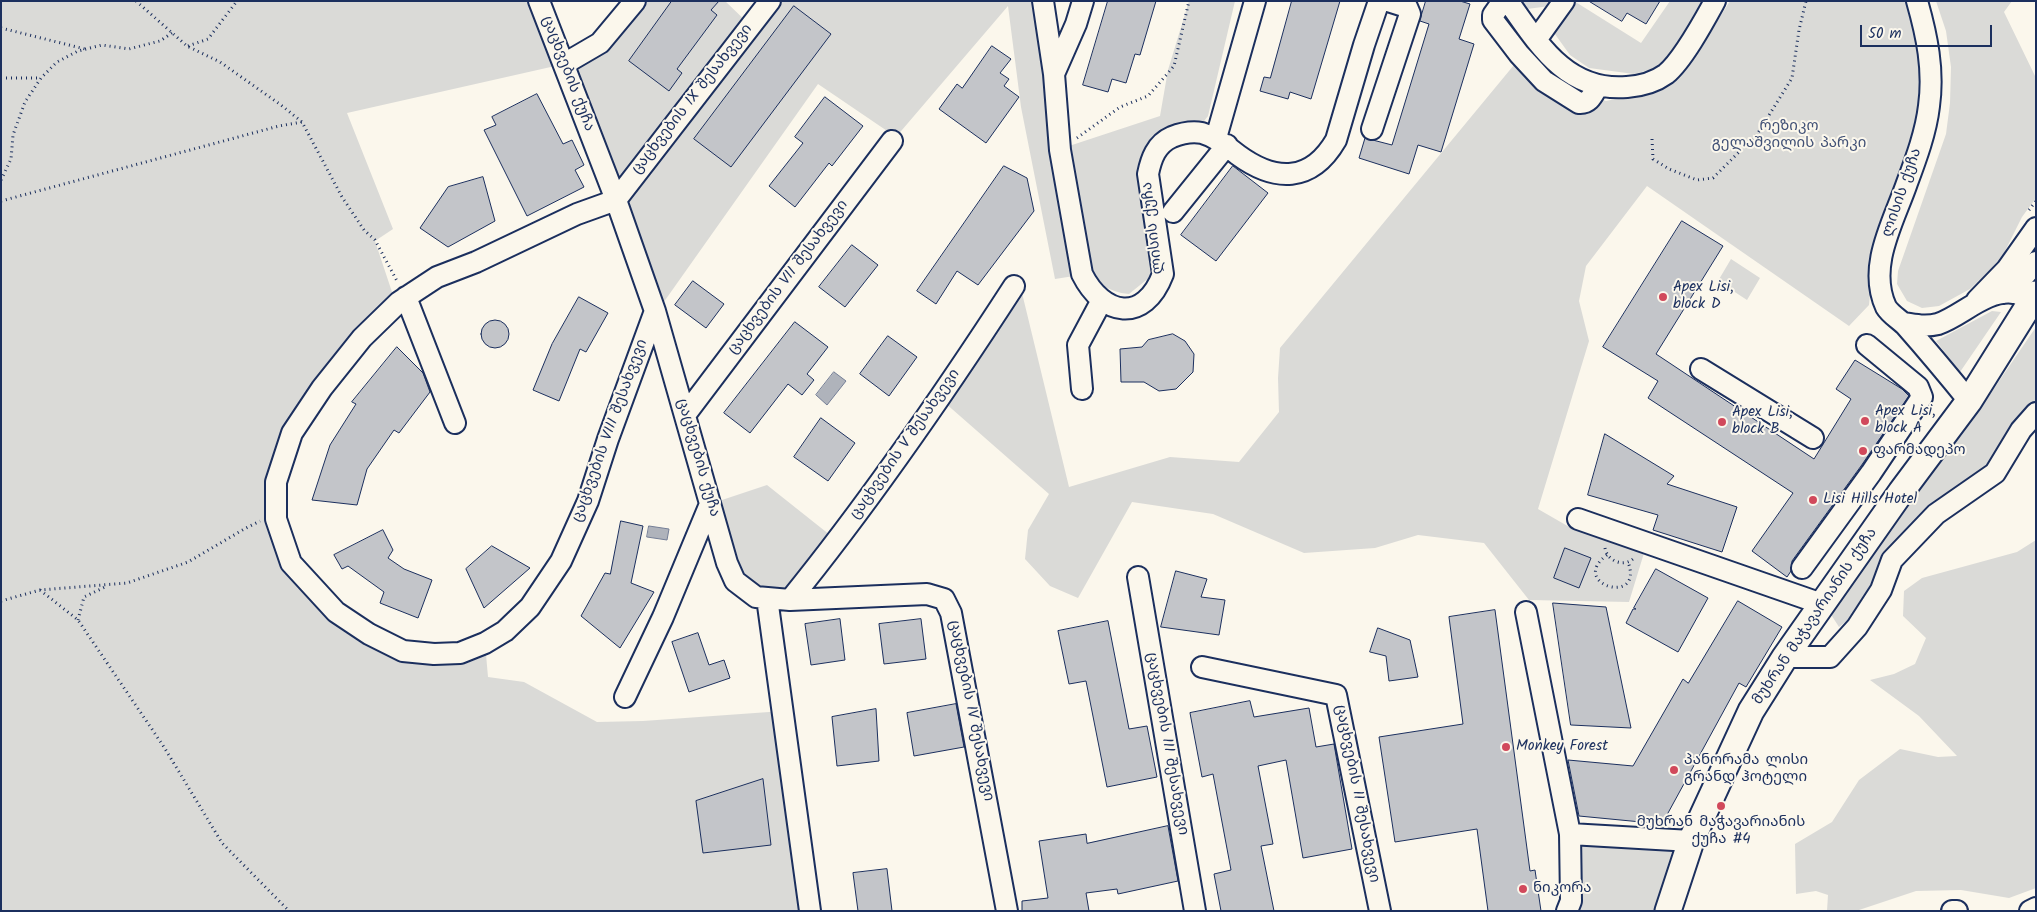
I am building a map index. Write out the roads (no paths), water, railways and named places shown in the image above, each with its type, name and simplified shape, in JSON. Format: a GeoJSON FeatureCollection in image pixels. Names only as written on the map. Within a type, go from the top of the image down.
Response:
{"type":"FeatureCollection","features":[{"type":"Feature","properties":{"kind":"main road","name":"მუხრან მაჭავარიანის ქუჩა"},"geometry":{"type":"LineString","coordinates":[[1668,911],[1691,841],[1751,711],[1784,657],[1969,401],[2034,297]]}},
{"type":"Feature","properties":{"kind":"street","name":"ცაცხვების ქუჩა"},"geometry":{"type":"LineString","coordinates":[[539,1],[616,200],[655,311],[727,563],[735,582],[756,597],[768,598]]}},
{"type":"Feature","properties":{"kind":"street"},"geometry":{"type":"LineString","coordinates":[[564,64],[600,44],[635,1]]}},
{"type":"Feature","properties":{"kind":"street","name":"ცაცხვების IX შესახვევი"},"geometry":{"type":"LineString","coordinates":[[616,200],[770,1]]}},
{"type":"Feature","properties":{"kind":"street","name":"ლისის ქუჩა"},"geometry":{"type":"LineString","coordinates":[[1043,1],[1054,74],[1060,150],[1082,274],[1090,289],[1102,300],[1115,308],[1132,309],[1146,301],[1157,289],[1163,274],[1148,174],[1150,159],[1158,148],[1170,138],[1188,132],[1202,133],[1221,142],[1262,169],[1282,174],[1300,173],[1316,165],[1327,154],[1336,140],[1379,1]]}},
{"type":"Feature","properties":{"kind":"street"},"geometry":{"type":"LineString","coordinates":[[1054,74],[1076,24],[1083,1]]}},
{"type":"Feature","properties":{"kind":"street"},"geometry":{"type":"LineString","coordinates":[[1173,212],[1221,142],[1255,1]]}},
{"type":"Feature","properties":{"kind":"street"},"geometry":{"type":"LineString","coordinates":[[1372,129],[1410,14],[1407,7],[1388,1]]}},
{"type":"Feature","properties":{"kind":"street"},"geometry":{"type":"LineString","coordinates":[[1504,1],[1493,15],[1493,20],[1519,54],[1544,81],[1579,103],[1588,101],[1598,86]]}},
{"type":"Feature","properties":{"kind":"street"},"geometry":{"type":"LineString","coordinates":[[1508,1],[1536,40],[1566,70],[1581,81],[1614,88],[1650,83],[1667,73],[1680,58],[1715,1]]}},
{"type":"Feature","properties":{"kind":"street"},"geometry":{"type":"LineString","coordinates":[[1536,40],[1564,1]]}},
{"type":"Feature","properties":{"kind":"street","name":"ლისის ქუჩა"},"geometry":{"type":"LineString","coordinates":[[1917,1],[1926,30],[1931,68],[1929,106],[1920,144],[1888,231],[1880,266],[1879,290],[1887,309],[1903,323],[1969,401]]}},
{"type":"Feature","properties":{"kind":"street","name":"ცაცხვების VII შესახვევი"},"geometry":{"type":"LineString","coordinates":[[685,414],[892,141]]}},
{"type":"Feature","properties":{"kind":"street","name":"ცაცხვების VIII შესახვევი"},"geometry":{"type":"LineString","coordinates":[[616,200],[577,214],[476,262],[437,277],[399,302],[362,338],[322,388],[292,433],[276,482],[276,519],[291,563],[336,612],[369,634],[403,651],[434,654],[460,653],[486,643],[505,631],[530,607],[561,561],[588,501],[608,439],[655,311]]}},
{"type":"Feature","properties":{"kind":"street"},"geometry":{"type":"LineString","coordinates":[[1956,315],[1981,298],[2007,269],[2030,222]]}},
{"type":"Feature","properties":{"kind":"street"},"geometry":{"type":"LineString","coordinates":[[1903,323],[1921,326],[1938,324],[1988,298],[2004,293],[2020,282],[2036,262]]}},
{"type":"Feature","properties":{"kind":"street","name":"ცაცხვების V შესახვევი"},"geometry":{"type":"LineString","coordinates":[[790,600],[839,540],[940,400],[1014,286]]}},
{"type":"Feature","properties":{"kind":"street"},"geometry":{"type":"LineString","coordinates":[[2004,293],[2034,297]]}},
{"type":"Feature","properties":{"kind":"street"},"geometry":{"type":"LineString","coordinates":[[406,297],[455,423]]}},
{"type":"Feature","properties":{"kind":"street"},"geometry":{"type":"LineString","coordinates":[[1082,389],[1078,345],[1102,300]]}},
{"type":"Feature","properties":{"kind":"street"},"geometry":{"type":"LineString","coordinates":[[1802,568],[1871,474],[1922,397],[1918,387],[1866,345]]}},
{"type":"Feature","properties":{"kind":"street"},"geometry":{"type":"LineString","coordinates":[[1701,369],[1813,438]]}},
{"type":"Feature","properties":{"kind":"street"},"geometry":{"type":"LineString","coordinates":[[1784,657],[1830,657],[1857,627],[1881,590],[1892,560],[1936,514],[1995,473],[2021,430],[2036,413]]}},
{"type":"Feature","properties":{"kind":"street"},"geometry":{"type":"LineString","coordinates":[[625,697],[664,617],[710,504]]}},
{"type":"Feature","properties":{"kind":"street"},"geometry":{"type":"LineString","coordinates":[[1578,520],[1822,604]]}},
{"type":"Feature","properties":{"kind":"street","name":"ცაცხვების III შესახვევი"},"geometry":{"type":"LineString","coordinates":[[1138,577],[1195,911]]}},
{"type":"Feature","properties":{"kind":"street","name":"ცაცხვების IV შესახვევი"},"geometry":{"type":"LineString","coordinates":[[768,598],[790,600],[927,594],[944,599],[951,613],[1007,911]]}},
{"type":"Feature","properties":{"kind":"street"},"geometry":{"type":"LineString","coordinates":[[768,598],[810,911]]}},
{"type":"Feature","properties":{"kind":"street"},"geometry":{"type":"LineString","coordinates":[[1526,612],[1570,834],[1571,901],[1567,911]]}},
{"type":"Feature","properties":{"kind":"street","name":"ცაცხვების II შესახვევი"},"geometry":{"type":"LineString","coordinates":[[1202,668],[1336,695],[1380,911]]}},
{"type":"Feature","properties":{"kind":"street"},"geometry":{"type":"LineString","coordinates":[[1570,834],[1691,841]]}},
{"type":"Feature","properties":{"kind":"street"},"geometry":{"type":"LineString","coordinates":[[2030,911],[2036,908]]}},
{"type":"Feature","properties":{"kind":"street"},"geometry":{"type":"LineString","coordinates":[[1952,911],[1957,911]]}},
{"type":"Feature","properties":{"kind":"place","name":"Apex Lisi, block D"},"geometry":{"type":"Point","coordinates":[1663,297]}},
{"type":"Feature","properties":{"kind":"place","name":"Apex Lisi, block A"},"geometry":{"type":"Point","coordinates":[1865,421]}},
{"type":"Feature","properties":{"kind":"place","name":"Apex Lisi, block B"},"geometry":{"type":"Point","coordinates":[1722,422]}},
{"type":"Feature","properties":{"kind":"place","name":"ფარმადეპო"},"geometry":{"type":"Point","coordinates":[1863,451]}},
{"type":"Feature","properties":{"kind":"place","name":"Lisi Hills Hotel"},"geometry":{"type":"Point","coordinates":[1813,500]}},
{"type":"Feature","properties":{"kind":"place","name":"Monkey Forest"},"geometry":{"type":"Point","coordinates":[1506,747]}},
{"type":"Feature","properties":{"kind":"place","name":"პანორამა ლისი გრანდ ჰოტელი"},"geometry":{"type":"Point","coordinates":[1674,770]}},
{"type":"Feature","properties":{"kind":"place","name":"მუხრან მაჭავარიანის ქუჩა #4"},"geometry":{"type":"Point","coordinates":[1721,806]}},
{"type":"Feature","properties":{"kind":"place","name":"ნიკორა"},"geometry":{"type":"Point","coordinates":[1523,889]}},
{"type":"Feature","properties":{"kind":"park label","name":"რეზიკო გელაშვილის პარკი"},"geometry":{"type":"Point","coordinates":[1789,136]}}]}
